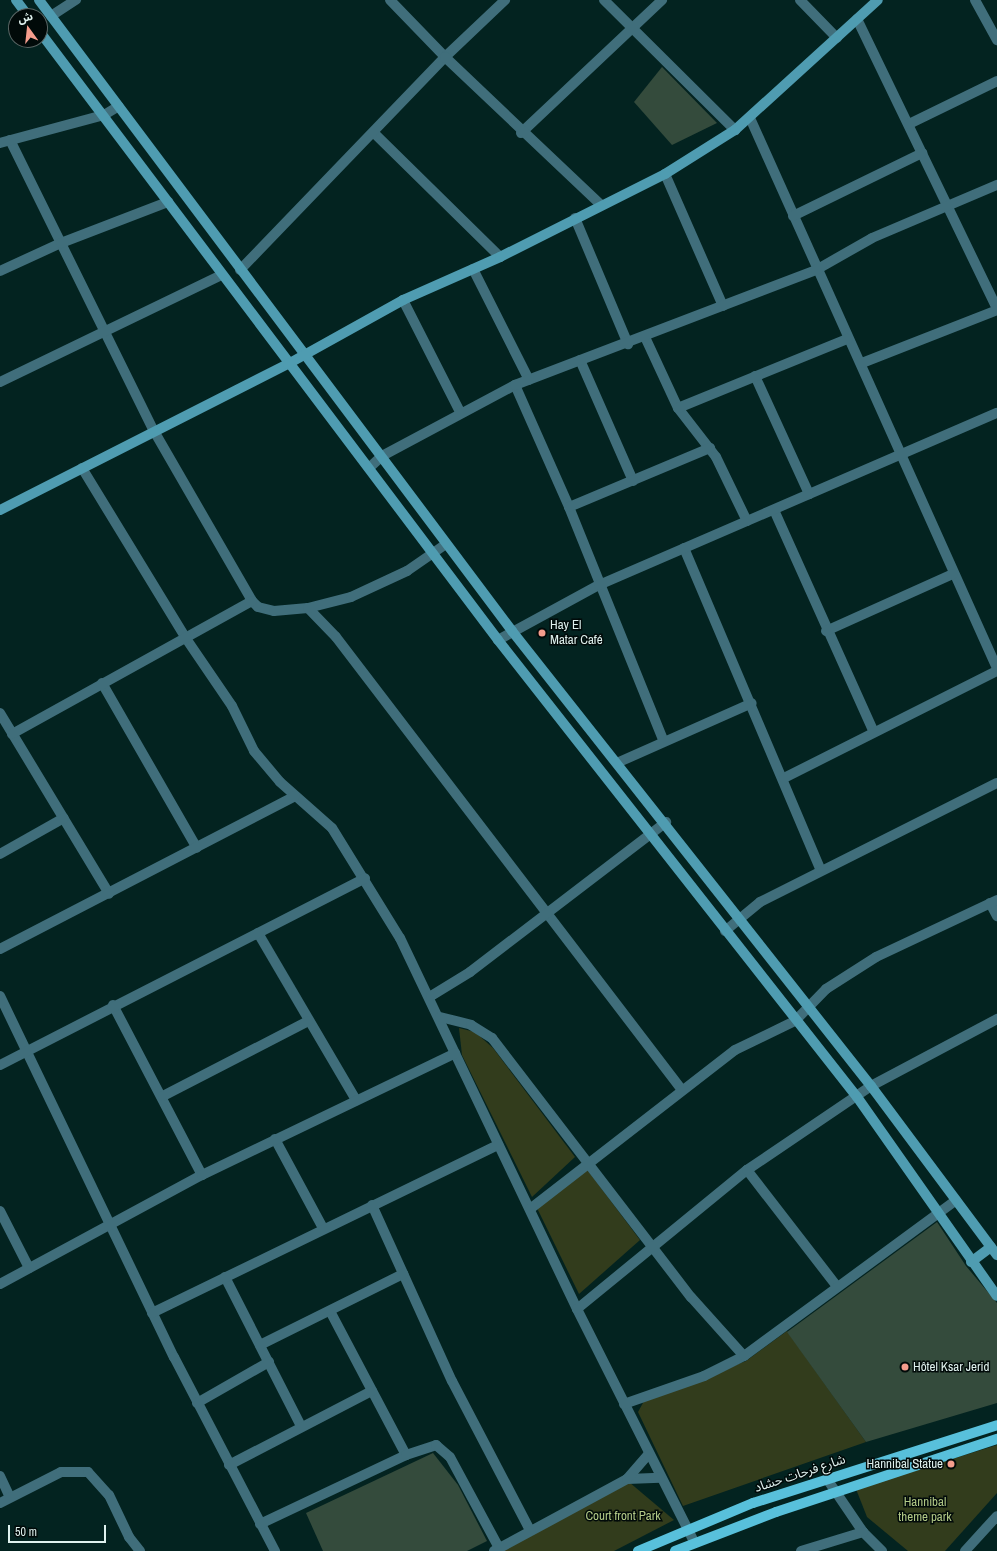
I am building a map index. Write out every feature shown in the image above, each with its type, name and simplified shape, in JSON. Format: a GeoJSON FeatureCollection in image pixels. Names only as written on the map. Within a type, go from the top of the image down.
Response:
{"type":"FeatureCollection","features":[{"type":"Feature","properties":{"kind":"main road","name":"شارع فرحات حشاد"},"geometry":{"type":"LineString","coordinates":[[638,1551],[687,1528],[827,1479],[997,1425]]}},
{"type":"Feature","properties":{"kind":"main road"},"geometry":{"type":"LineString","coordinates":[[675,1551],[694,1542],[835,1492],[997,1439]]}},
{"type":"Feature","properties":{"kind":"main road"},"geometry":{"type":"LineString","coordinates":[[940,1443],[944,1457]]}},
{"type":"Feature","properties":{"kind":"main road"},"geometry":{"type":"LineString","coordinates":[[910,1452],[915,1466]]}},
{"type":"Feature","properties":{"kind":"street"},"geometry":{"type":"LineString","coordinates":[[39,0],[512,631],[666,822],[739,920],[809,1010],[871,1086],[997,1255]]}},
{"type":"Feature","properties":{"kind":"street"},"geometry":{"type":"LineString","coordinates":[[51,16],[76,0]]}},
{"type":"Feature","properties":{"kind":"street"},"geometry":{"type":"LineString","coordinates":[[390,0],[521,133],[601,205]]}},
{"type":"Feature","properties":{"kind":"street"},"geometry":{"type":"LineString","coordinates":[[240,270],[374,133],[445,57],[505,0]]}},
{"type":"Feature","properties":{"kind":"street"},"geometry":{"type":"LineString","coordinates":[[604,0],[735,130]]}},
{"type":"Feature","properties":{"kind":"street"},"geometry":{"type":"LineString","coordinates":[[521,133],[662,0]]}},
{"type":"Feature","properties":{"kind":"street"},"geometry":{"type":"LineString","coordinates":[[800,0],[837,38]]}},
{"type":"Feature","properties":{"kind":"street"},"geometry":{"type":"LineString","coordinates":[[0,510],[288,364],[304,353],[403,300],[500,257],[665,174],[735,130],[750,118],[878,0]]}},
{"type":"Feature","properties":{"kind":"street"},"geometry":{"type":"LineString","coordinates":[[975,0],[997,40]]}},
{"type":"Feature","properties":{"kind":"street"},"geometry":{"type":"LineString","coordinates":[[857,20],[909,124],[997,309],[862,363]]}},
{"type":"Feature","properties":{"kind":"street"},"geometry":{"type":"LineString","coordinates":[[48,42],[104,114],[221,275],[288,364],[434,553],[498,640],[651,833],[795,1021],[856,1097],[938,1216],[997,1296]]}},
{"type":"Feature","properties":{"kind":"street"},"geometry":{"type":"LineString","coordinates":[[909,124],[997,81]]}},
{"type":"Feature","properties":{"kind":"street"},"geometry":{"type":"LineString","coordinates":[[119,106],[104,114],[5,142],[61,242],[154,431],[252,601],[258,608],[274,611],[308,608],[351,597],[407,571],[446,544]]}},
{"type":"Feature","properties":{"kind":"street"},"geometry":{"type":"LineString","coordinates":[[750,118],[847,339],[862,363],[899,454],[997,670],[784,778]]}},
{"type":"Feature","properties":{"kind":"street"},"geometry":{"type":"LineString","coordinates":[[374,133],[500,257]]}},
{"type":"Feature","properties":{"kind":"street"},"geometry":{"type":"LineString","coordinates":[[792,216],[922,153]]}},
{"type":"Feature","properties":{"kind":"street"},"geometry":{"type":"LineString","coordinates":[[665,174],[723,306]]}},
{"type":"Feature","properties":{"kind":"street"},"geometry":{"type":"LineString","coordinates":[[369,468],[382,456],[460,412],[515,386],[580,360],[628,344],[816,270],[872,238],[948,208],[997,185]]}},
{"type":"Feature","properties":{"kind":"street"},"geometry":{"type":"LineString","coordinates":[[0,271],[61,242],[168,202]]}},
{"type":"Feature","properties":{"kind":"street"},"geometry":{"type":"LineString","coordinates":[[575,218],[628,344]]}},
{"type":"Feature","properties":{"kind":"street"},"geometry":{"type":"LineString","coordinates":[[194,236],[207,225]]}},
{"type":"Feature","properties":{"kind":"street"},"geometry":{"type":"LineString","coordinates":[[473,269],[529,380]]}},
{"type":"Feature","properties":{"kind":"street"},"geometry":{"type":"LineString","coordinates":[[0,382],[106,334],[221,275]]}},
{"type":"Feature","properties":{"kind":"street"},"geometry":{"type":"LineString","coordinates":[[403,300],[460,412]]}},
{"type":"Feature","properties":{"kind":"street"},"geometry":{"type":"LineString","coordinates":[[645,337],[678,408],[710,448],[746,522]]}},
{"type":"Feature","properties":{"kind":"street"},"geometry":{"type":"LineString","coordinates":[[678,408],[847,339]]}},
{"type":"Feature","properties":{"kind":"street"},"geometry":{"type":"LineString","coordinates":[[580,360],[632,481]]}},
{"type":"Feature","properties":{"kind":"street"},"geometry":{"type":"LineString","coordinates":[[755,376],[809,494]]}},
{"type":"Feature","properties":{"kind":"street"},"geometry":{"type":"LineString","coordinates":[[515,386],[569,507],[663,740]]}},
{"type":"Feature","properties":{"kind":"street"},"geometry":{"type":"LineString","coordinates":[[498,640],[599,584],[774,510],[899,454],[997,414]]}},
{"type":"Feature","properties":{"kind":"street"},"geometry":{"type":"LineString","coordinates":[[569,507],[710,448]]}},
{"type":"Feature","properties":{"kind":"street"},"geometry":{"type":"LineString","coordinates":[[82,468],[185,637],[232,706],[254,751],[295,796],[332,828],[365,878],[430,996],[498,1145],[577,1309],[660,1478],[694,1542]]}},
{"type":"Feature","properties":{"kind":"street"},"geometry":{"type":"LineString","coordinates":[[774,510],[826,631],[874,732]]}},
{"type":"Feature","properties":{"kind":"street"},"geometry":{"type":"LineString","coordinates":[[684,548],[784,778],[820,870]]}},
{"type":"Feature","properties":{"kind":"street"},"geometry":{"type":"LineString","coordinates":[[826,631],[953,574]]}},
{"type":"Feature","properties":{"kind":"street"},"geometry":{"type":"LineString","coordinates":[[12,734],[252,601]]}},
{"type":"Feature","properties":{"kind":"street"},"geometry":{"type":"LineString","coordinates":[[308,608],[336,637],[548,912],[682,1090]]}},
{"type":"Feature","properties":{"kind":"street"},"geometry":{"type":"LineString","coordinates":[[102,683],[197,848]]}},
{"type":"Feature","properties":{"kind":"street"},"geometry":{"type":"LineString","coordinates":[[619,762],[663,740],[752,703]]}},
{"type":"Feature","properties":{"kind":"street"},"geometry":{"type":"LineString","coordinates":[[0,714],[109,894]]}},
{"type":"Feature","properties":{"kind":"street"},"geometry":{"type":"LineString","coordinates":[[726,931],[760,902],[820,870],[997,783]]}},
{"type":"Feature","properties":{"kind":"street"},"geometry":{"type":"LineString","coordinates":[[0,949],[109,894],[295,796]]}},
{"type":"Feature","properties":{"kind":"street"},"geometry":{"type":"LineString","coordinates":[[0,854],[64,818]]}},
{"type":"Feature","properties":{"kind":"street"},"geometry":{"type":"LineString","coordinates":[[430,996],[470,972],[666,822]]}},
{"type":"Feature","properties":{"kind":"street"},"geometry":{"type":"LineString","coordinates":[[0,1065],[113,1005],[365,878]]}},
{"type":"Feature","properties":{"kind":"street"},"geometry":{"type":"LineString","coordinates":[[530,1209],[586,1163],[735,1050],[795,1021],[809,1010],[826,989],[876,957],[994,901],[997,916]]}},
{"type":"Feature","properties":{"kind":"street"},"geometry":{"type":"LineString","coordinates":[[258,933],[308,1021],[356,1100]]}},
{"type":"Feature","properties":{"kind":"street"},"geometry":{"type":"LineString","coordinates":[[0,996],[111,1222],[152,1313],[228,1465],[275,1551]]}},
{"type":"Feature","properties":{"kind":"street"},"geometry":{"type":"LineString","coordinates":[[113,1005],[163,1096],[202,1175]]}},
{"type":"Feature","properties":{"kind":"street"},"geometry":{"type":"LineString","coordinates":[[440,1017],[471,1025],[492,1038],[586,1163],[744,1356]]}},
{"type":"Feature","properties":{"kind":"street"},"geometry":{"type":"LineString","coordinates":[[577,1309],[652,1245],[747,1170],[871,1086],[997,1019]]}},
{"type":"Feature","properties":{"kind":"street"},"geometry":{"type":"LineString","coordinates":[[163,1096],[308,1021]]}},
{"type":"Feature","properties":{"kind":"street"},"geometry":{"type":"LineString","coordinates":[[0,1284],[111,1222],[202,1175],[455,1053]]}},
{"type":"Feature","properties":{"kind":"street"},"geometry":{"type":"LineString","coordinates":[[275,1139],[323,1228]]}},
{"type":"Feature","properties":{"kind":"street"},"geometry":{"type":"LineString","coordinates":[[152,1313],[323,1228],[498,1145]]}},
{"type":"Feature","properties":{"kind":"street"},"geometry":{"type":"LineString","coordinates":[[747,1170],[836,1285]]}},
{"type":"Feature","properties":{"kind":"street"},"geometry":{"type":"LineString","coordinates":[[624,1404],[704,1376],[744,1356],[836,1285],[938,1216],[956,1200]]}},
{"type":"Feature","properties":{"kind":"street"},"geometry":{"type":"LineString","coordinates":[[372,1205],[452,1381],[530,1530]]}},
{"type":"Feature","properties":{"kind":"street"},"geometry":{"type":"LineString","coordinates":[[0,1211],[29,1268]]}},
{"type":"Feature","properties":{"kind":"street"},"geometry":{"type":"LineString","coordinates":[[971,1262],[991,1247]]}},
{"type":"Feature","properties":{"kind":"street"},"geometry":{"type":"LineString","coordinates":[[260,1345],[403,1274]]}},
{"type":"Feature","properties":{"kind":"street"},"geometry":{"type":"LineString","coordinates":[[225,1277],[301,1426]]}},
{"type":"Feature","properties":{"kind":"street"},"geometry":{"type":"LineString","coordinates":[[330,1311],[406,1455]]}},
{"type":"Feature","properties":{"kind":"street"},"geometry":{"type":"LineString","coordinates":[[197,1403],[269,1362]]}},
{"type":"Feature","properties":{"kind":"street"},"geometry":{"type":"LineString","coordinates":[[228,1465],[301,1426],[372,1391]]}},
{"type":"Feature","properties":{"kind":"street"},"geometry":{"type":"LineString","coordinates":[[260,1524],[406,1455],[429,1446],[447,1453],[496,1550],[530,1530],[627,1479],[648,1454]]}},
{"type":"Feature","properties":{"kind":"street"},"geometry":{"type":"LineString","coordinates":[[0,1503],[61,1472],[88,1472],[108,1495],[129,1538],[140,1551]]}},
{"type":"Feature","properties":{"kind":"street"},"geometry":{"type":"LineString","coordinates":[[0,1476],[10,1497]]}},
{"type":"Feature","properties":{"kind":"street"},"geometry":{"type":"LineString","coordinates":[[627,1479],[660,1478]]}},
{"type":"Feature","properties":{"kind":"street"},"geometry":{"type":"LineString","coordinates":[[827,1479],[863,1532],[882,1551]]}},
{"type":"Feature","properties":{"kind":"street"},"geometry":{"type":"LineString","coordinates":[[965,1551],[997,1516]]}},
{"type":"Feature","properties":{"kind":"street"},"geometry":{"type":"LineString","coordinates":[[801,1551],[863,1532]]}},
{"type":"Feature","properties":{"kind":"green space"},"geometry":{"type":"Polygon","coordinates":[[[459,1028],[475,1032],[493,1048],[575,1157],[532,1197],[462,1055],[459,1028]]]}},
{"type":"Feature","properties":{"kind":"green space"},"geometry":{"type":"Polygon","coordinates":[[[586,1168],[640,1240],[579,1294],[537,1208],[586,1168]]]}},
{"type":"Feature","properties":{"kind":"green space"},"geometry":{"type":"Polygon","coordinates":[[[787,1331],[866,1442],[683,1506],[638,1412],[644,1401],[746,1361],[787,1331]]]}},
{"type":"Feature","properties":{"kind":"green space","name":"Hannibal theme park"},"geometry":{"type":"Polygon","coordinates":[[[997,1445],[997,1493],[945,1551],[908,1551],[867,1517],[856,1489],[997,1445]]]}},
{"type":"Feature","properties":{"kind":"green space","name":"Court front Park"},"geometry":{"type":"Polygon","coordinates":[[[629,1482],[674,1520],[614,1551],[501,1551],[629,1482]]]}},
{"type":"Feature","properties":{"kind":"building"},"geometry":{"type":"Polygon","coordinates":[[[662,67],[717,123],[672,145],[634,102],[662,67]]]}},
{"type":"Feature","properties":{"kind":"building","name":"Hôtel Ksar Jerid"},"geometry":{"type":"Polygon","coordinates":[[[937,1222],[966,1266],[997,1303],[997,1403],[866,1442],[787,1332],[937,1222]]]}},
{"type":"Feature","properties":{"kind":"building"},"geometry":{"type":"Polygon","coordinates":[[[433,1453],[458,1485],[487,1541],[467,1551],[323,1551],[306,1513],[433,1453]]]}},
{"type":"Feature","properties":{"kind":"place","name":"Hay El Matar Café"},"geometry":{"type":"Point","coordinates":[542,633]}},
{"type":"Feature","properties":{"kind":"place","name":"Hôtel Ksar Jerid"},"geometry":{"type":"Point","coordinates":[905,1367]}},
{"type":"Feature","properties":{"kind":"place","name":"Hannibal Statue"},"geometry":{"type":"Point","coordinates":[951,1464]}}]}
